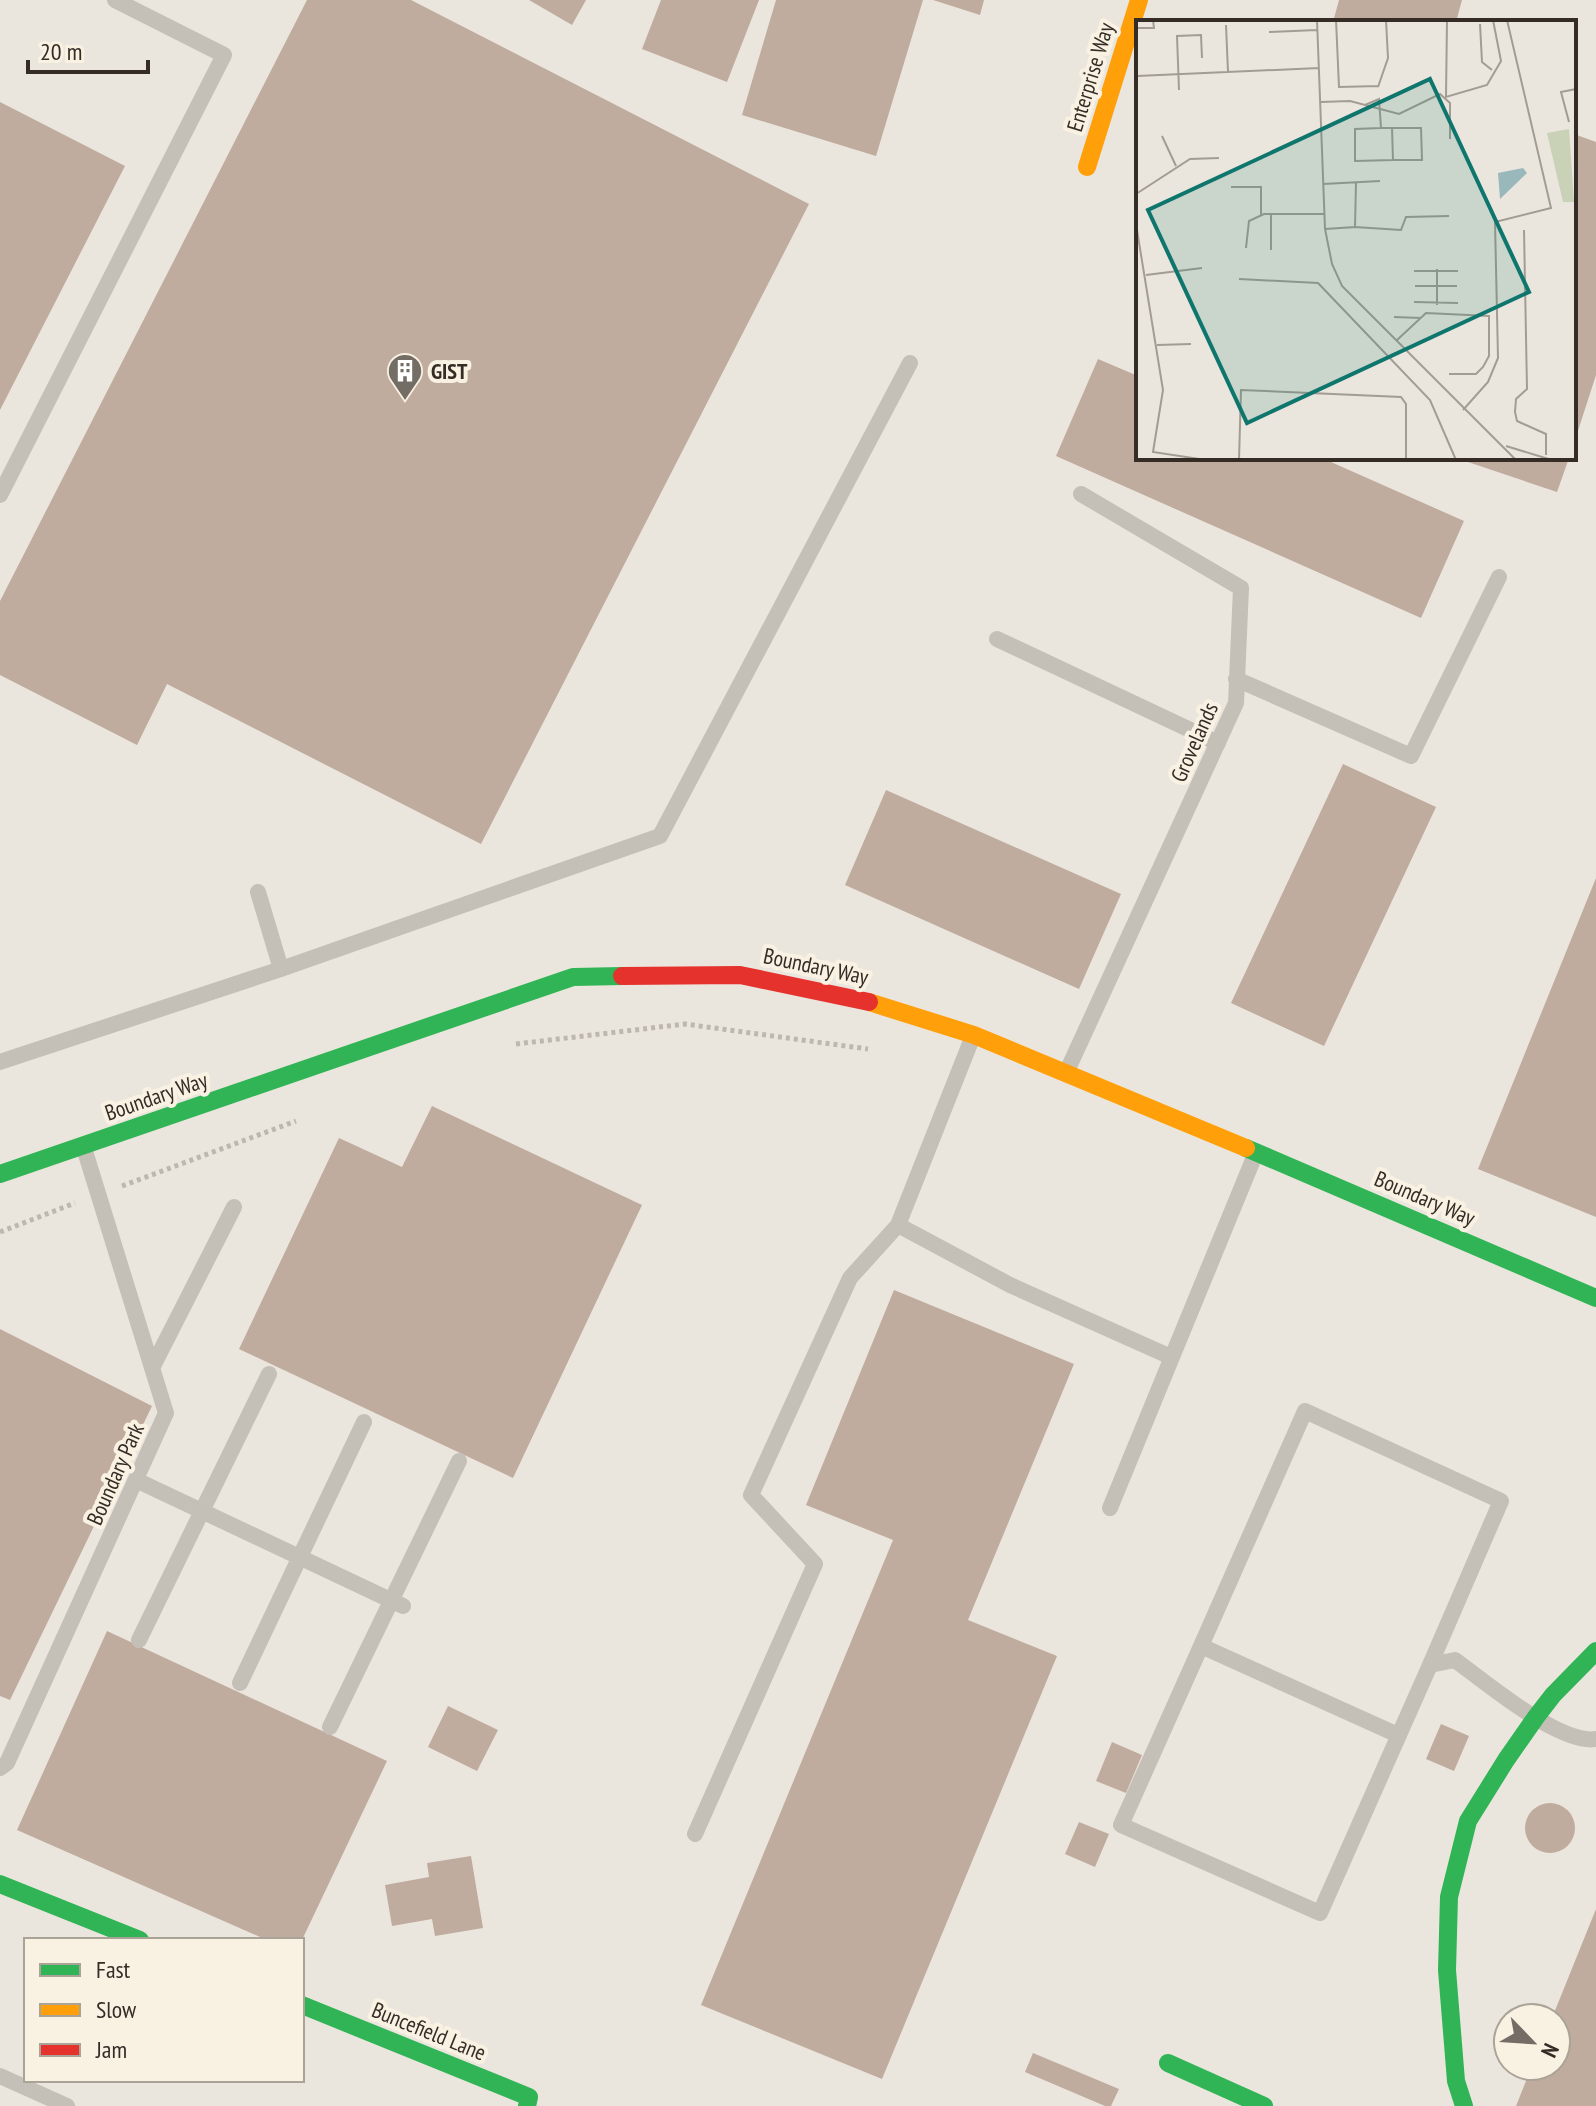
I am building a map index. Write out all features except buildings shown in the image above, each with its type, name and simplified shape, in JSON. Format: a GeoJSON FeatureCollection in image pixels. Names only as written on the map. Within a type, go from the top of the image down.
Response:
{"type":"FeatureCollection","features":[{"type":"Feature","properties":{"kind":"street","name":"Enterprise Way"},"geometry":{"type":"LineString","coordinates":[[1087,167],[1139,0]]}},
{"type":"Feature","properties":{"kind":"street","name":"Boundary Way"},"geometry":{"type":"LineString","coordinates":[[0,1174],[573,977],[740,975],[856,998],[974,1035],[1317,1177],[1596,1298]]}},
{"type":"Feature","properties":{"kind":"street"},"geometry":{"type":"LineString","coordinates":[[1464,2106],[1456,2081],[1447,1970],[1449,1897],[1468,1821],[1536,1717],[1596,1651]]}},
{"type":"Feature","properties":{"kind":"street"},"geometry":{"type":"LineString","coordinates":[[0,1884],[135,1938]]}},
{"type":"Feature","properties":{"kind":"street","name":"Buncefield Lane"},"geometry":{"type":"LineString","coordinates":[[304,2006],[529,2097],[527,2106]]}},
{"type":"Feature","properties":{"kind":"street"},"geometry":{"type":"LineString","coordinates":[[1168,2063],[1264,2106]]}},
{"type":"Feature","properties":{"kind":"lane"},"geometry":{"type":"LineString","coordinates":[[0,495],[224,55],[115,0]]}},
{"type":"Feature","properties":{"kind":"lane"},"geometry":{"type":"LineString","coordinates":[[0,1062],[281,969],[660,836],[910,363]]}},
{"type":"Feature","properties":{"kind":"lane","name":"Grovelands"},"geometry":{"type":"LineString","coordinates":[[1066,1073],[1236,703],[1241,588],[1081,494]]}},
{"type":"Feature","properties":{"kind":"lane"},"geometry":{"type":"LineString","coordinates":[[1236,679],[1411,756],[1499,577]]}},
{"type":"Feature","properties":{"kind":"lane"},"geometry":{"type":"LineString","coordinates":[[997,639],[1218,743]]}},
{"type":"Feature","properties":{"kind":"lane"},"geometry":{"type":"LineString","coordinates":[[258,892],[281,969]]}},
{"type":"Feature","properties":{"kind":"lane"},"geometry":{"type":"LineString","coordinates":[[695,1834],[815,1564],[751,1495],[850,1278],[898,1225],[974,1035]]}},
{"type":"Feature","properties":{"kind":"lane","name":"Boundary Park"},"geometry":{"type":"LineString","coordinates":[[4,1765],[166,1413],[84,1146]]}},
{"type":"Feature","properties":{"kind":"lane"},"geometry":{"type":"LineString","coordinates":[[1110,1508],[1256,1153]]}},
{"type":"Feature","properties":{"kind":"lane"},"geometry":{"type":"LineString","coordinates":[[152,1368],[234,1207]]}},
{"type":"Feature","properties":{"kind":"lane"},"geometry":{"type":"LineString","coordinates":[[898,1225],[1010,1285],[1171,1357]]}},
{"type":"Feature","properties":{"kind":"lane"},"geometry":{"type":"LineString","coordinates":[[139,1640],[269,1374]]}},
{"type":"Feature","properties":{"kind":"lane"},"geometry":{"type":"LineString","coordinates":[[1305,1411],[1501,1501],[1430,1665],[1320,1913],[1121,1825],[1305,1411]]}},
{"type":"Feature","properties":{"kind":"lane"},"geometry":{"type":"LineString","coordinates":[[240,1683],[364,1422]]}},
{"type":"Feature","properties":{"kind":"lane"},"geometry":{"type":"LineString","coordinates":[[330,1727],[397,1603],[459,1461]]}},
{"type":"Feature","properties":{"kind":"lane"},"geometry":{"type":"LineString","coordinates":[[136,1480],[397,1603]]}},
{"type":"Feature","properties":{"kind":"lane"},"geometry":{"type":"LineString","coordinates":[[1201,1646],[1398,1735]]}},
{"type":"Feature","properties":{"kind":"lane"},"geometry":{"type":"LineString","coordinates":[[1430,1665],[1455,1660],[1555,1729],[1586,1741],[1596,1739]]}},
{"type":"Feature","properties":{"kind":"lane"},"geometry":{"type":"LineString","coordinates":[[0,2076],[67,2106]]}},
{"type":"Feature","properties":{"kind":"path"},"geometry":{"type":"LineString","coordinates":[[510,1044],[685,1024],[870,1049]]}},
{"type":"Feature","properties":{"kind":"path"},"geometry":{"type":"LineString","coordinates":[[0,1232],[304,1118]]}},
{"type":"Feature","properties":{"kind":"traffic: fast"},"geometry":{"type":"LineString","coordinates":[[0,1174],[573,977],[622,976]]}},
{"type":"Feature","properties":{"kind":"traffic: fast"},"geometry":{"type":"LineString","coordinates":[[1246,1148],[1596,1298]]}},
{"type":"Feature","properties":{"kind":"traffic: fast"},"geometry":{"type":"LineString","coordinates":[[1464,2106],[1456,2081],[1447,1970],[1449,1897],[1468,1821],[1536,1717],[1596,1651]]}},
{"type":"Feature","properties":{"kind":"traffic: fast"},"geometry":{"type":"LineString","coordinates":[[0,1884],[135,1938]]}},
{"type":"Feature","properties":{"kind":"traffic: fast"},"geometry":{"type":"LineString","coordinates":[[304,2006],[529,2097],[527,2106]]}},
{"type":"Feature","properties":{"kind":"traffic: fast"},"geometry":{"type":"LineString","coordinates":[[1168,2063],[1264,2106]]}},
{"type":"Feature","properties":{"kind":"traffic: slow"},"geometry":{"type":"LineString","coordinates":[[1087,167],[1139,0]]}},
{"type":"Feature","properties":{"kind":"traffic: slow"},"geometry":{"type":"LineString","coordinates":[[869,1002],[974,1035],[1246,1148]]}},
{"type":"Feature","properties":{"kind":"traffic: jam"},"geometry":{"type":"LineString","coordinates":[[622,976],[740,975],[869,1002]]}},
{"type":"Feature","properties":{"kind":"place","name":"GIST"},"geometry":{"type":"Point","coordinates":[405,402]}}]}
